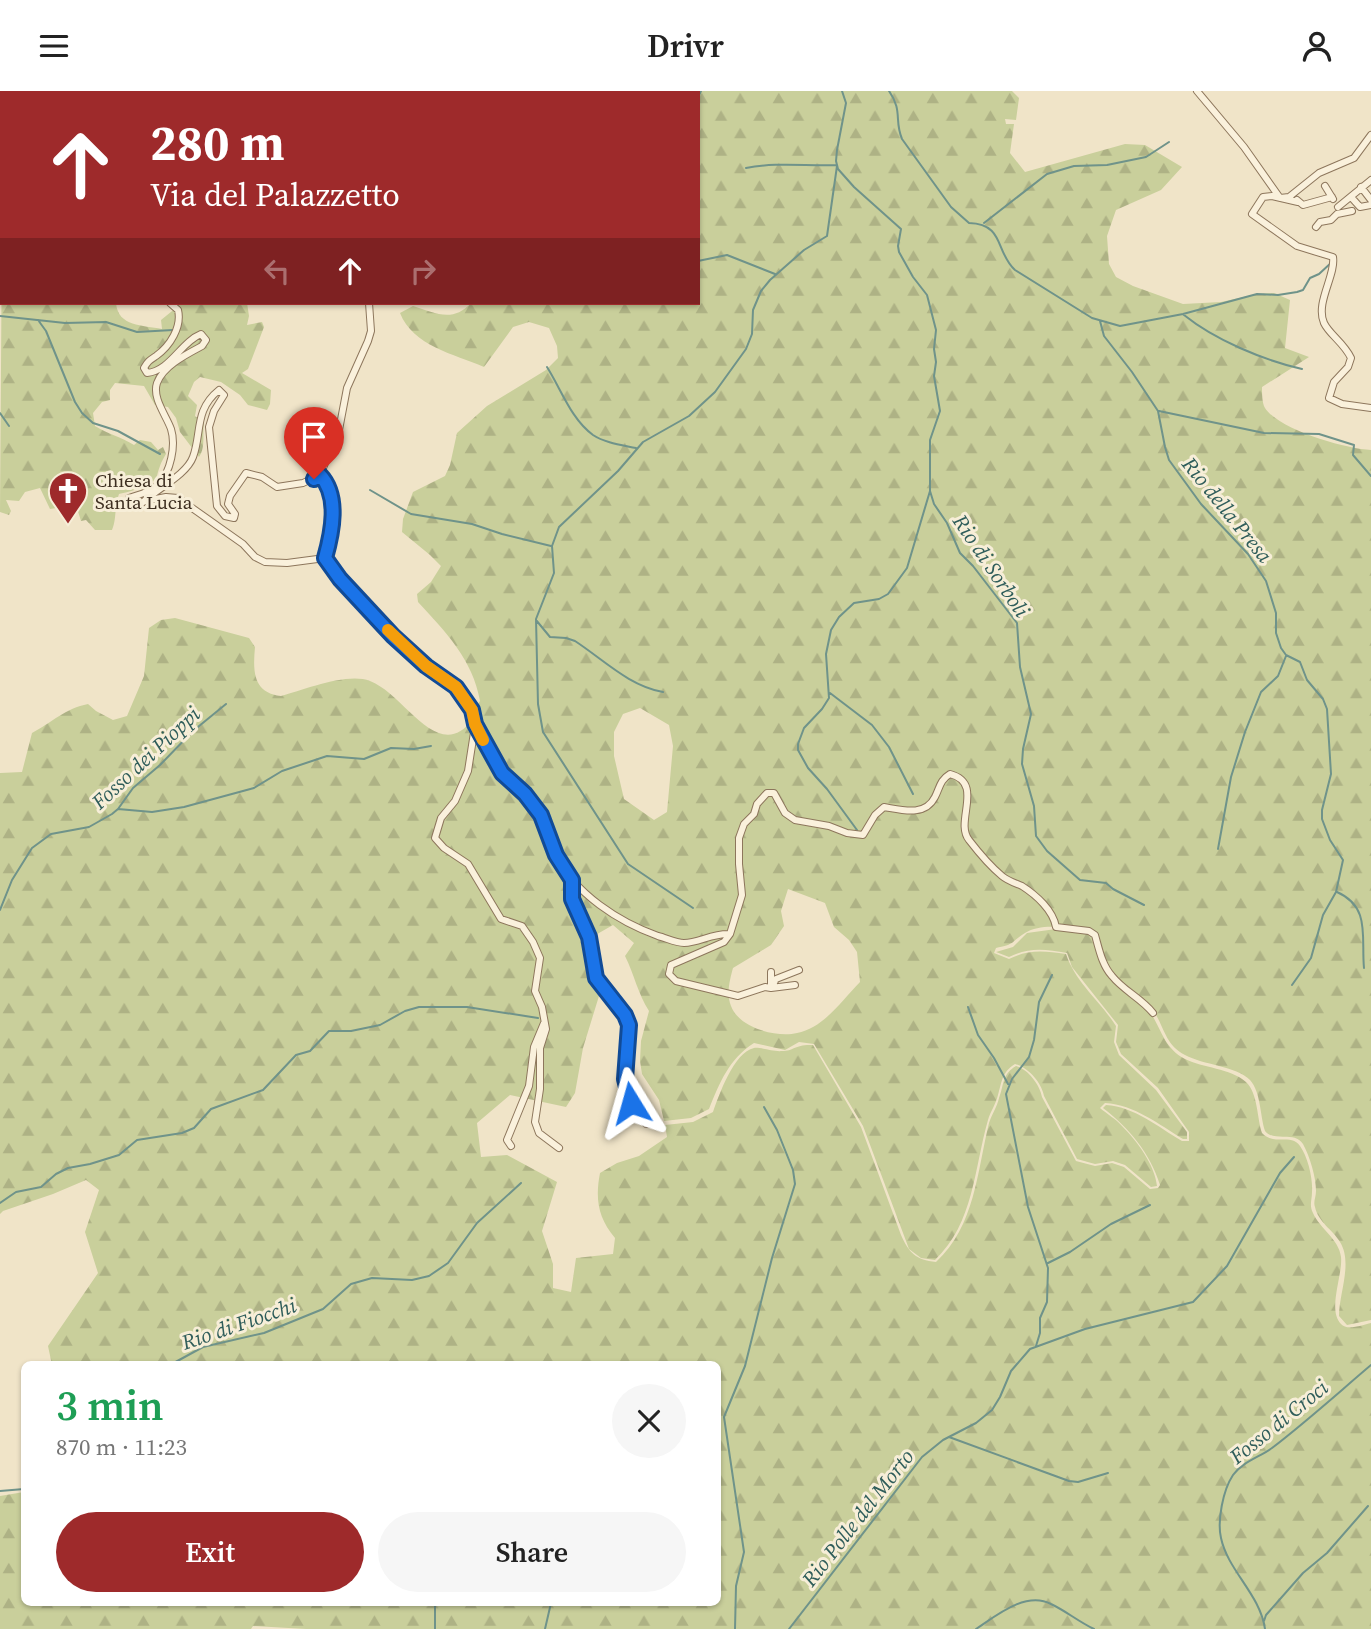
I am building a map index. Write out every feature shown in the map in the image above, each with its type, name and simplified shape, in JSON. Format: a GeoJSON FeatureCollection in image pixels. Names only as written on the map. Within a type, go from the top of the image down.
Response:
{"type":"FeatureCollection","features":[{"type":"Feature","properties":{"kind":"street"},"geometry":{"type":"LineString","coordinates":[[1197,91],[1244,147],[1280,198]]}},
{"type":"Feature","properties":{"kind":"street"},"geometry":{"type":"LineString","coordinates":[[1280,198],[1289,197],[1319,173],[1354,157],[1371,135]]}},
{"type":"Feature","properties":{"kind":"street"},"geometry":{"type":"LineString","coordinates":[[1316,227],[1320,222],[1331,219],[1337,210],[1371,180]]}},
{"type":"Feature","properties":{"kind":"street"},"geometry":{"type":"LineString","coordinates":[[1325,186],[1337,210]]}},
{"type":"Feature","properties":{"kind":"street"},"geometry":{"type":"LineString","coordinates":[[1337,210],[1356,208],[1371,202],[1361,187]]}},
{"type":"Feature","properties":{"kind":"street"},"geometry":{"type":"LineString","coordinates":[[1293,192],[1298,202]]}},
{"type":"Feature","properties":{"kind":"street"},"geometry":{"type":"LineString","coordinates":[[1332,197],[1303,205],[1272,196],[1263,197],[1252,214],[1297,246],[1329,255],[1335,260],[1326,287],[1322,316],[1327,328],[1339,339],[1351,358],[1348,367],[1334,382],[1329,398],[1342,404],[1371,408]]}},
{"type":"Feature","properties":{"kind":"street"},"geometry":{"type":"LineString","coordinates":[[1351,197],[1356,208]]}},
{"type":"Feature","properties":{"kind":"street"},"geometry":{"type":"LineString","coordinates":[[172,305],[178,310],[178,327],[164,349],[148,361],[144,368],[147,373],[154,372],[169,361],[188,340],[201,334],[206,340],[202,346],[160,376],[156,387],[159,404],[170,428],[174,448],[158,485],[129,498],[128,503],[137,507],[193,459],[197,427],[207,403],[219,390],[224,395],[214,411],[209,427],[216,506],[225,516],[234,518],[235,514],[228,504],[230,496],[246,473],[262,477],[276,487],[303,483],[320,475],[339,430],[347,388],[369,341],[369,305]]}},
{"type":"Feature","properties":{"kind":"street"},"geometry":{"type":"LineString","coordinates":[[320,475],[325,479],[333,520],[325,558],[340,579],[393,636],[426,666],[456,687],[472,710],[475,724],[502,773],[525,794],[541,815],[556,855],[572,880],[613,914],[635,927],[670,940],[684,943],[709,935],[730,934]]}},
{"type":"Feature","properties":{"kind":"street"},"geometry":{"type":"LineString","coordinates":[[143,502],[166,497],[178,498],[265,562],[287,563],[325,558]]}},
{"type":"Feature","properties":{"kind":"street"},"geometry":{"type":"LineString","coordinates":[[475,724],[468,771],[455,801],[441,818],[435,838],[444,848],[468,864],[501,919],[522,926],[540,958],[535,991],[542,1007],[545,1029],[540,1048],[540,1089],[534,1122],[539,1133],[559,1148]]}},
{"type":"Feature","properties":{"kind":"street"},"geometry":{"type":"LineString","coordinates":[[795,985],[765,987],[738,996],[676,981],[669,974],[671,965],[724,942],[730,934],[742,895],[739,838],[744,824],[754,814],[757,804],[767,793],[774,793],[785,813],[796,820],[829,826],[847,834],[863,835],[884,807],[919,811],[928,807],[942,779],[950,773],[962,781],[968,794],[964,827],[967,839],[1006,879],[1023,887],[1043,904],[1055,919],[1056,927],[1088,930],[1096,935],[1099,952],[1110,974],[1126,990],[1144,1002],[1153,1013]]}},
{"type":"Feature","properties":{"kind":"street"},"geometry":{"type":"LineString","coordinates":[[572,880],[572,899],[589,937],[596,978],[625,1015],[629,1025],[625,1079],[631,1103],[642,1121],[656,1123]]}},
{"type":"Feature","properties":{"kind":"street"},"geometry":{"type":"LineString","coordinates":[[771,988],[776,979],[799,970]]}},
{"type":"Feature","properties":{"kind":"street"},"geometry":{"type":"LineString","coordinates":[[771,972],[771,988]]}},
{"type":"Feature","properties":{"kind":"street"},"geometry":{"type":"LineString","coordinates":[[511,1146],[507,1140],[529,1086],[534,1047],[544,1023]]}},
{"type":"Feature","properties":{"kind":"green space"},"geometry":{"type":"Polygon","coordinates":[[[700,91],[1012,91],[1019,98],[1016,120],[1005,119],[1006,124],[1014,124],[1010,153],[1025,172],[1125,144],[1145,145],[1182,167],[1161,190],[1116,210],[1107,236],[1109,264],[1116,277],[1183,304],[1221,302],[1274,293],[1290,300],[1285,348],[1309,357],[1262,387],[1265,408],[1284,424],[1298,431],[1330,442],[1371,450],[1371,1320],[1347,1325],[1339,1316],[1345,1269],[1344,1250],[1317,1212],[1314,1203],[1314,1173],[1303,1144],[1295,1138],[1274,1136],[1265,1131],[1254,1085],[1244,1075],[1192,1058],[1174,1047],[1150,1005],[1127,989],[1111,971],[1097,934],[1061,927],[1041,927],[1025,933],[1010,944],[996,948],[994,953],[1009,959],[1037,952],[1066,954],[1082,983],[1116,1026],[1114,1042],[1119,1055],[1156,1090],[1187,1132],[1187,1139],[1183,1139],[1126,1107],[1105,1103],[1100,1108],[1120,1123],[1139,1146],[1153,1170],[1157,1186],[1151,1187],[1125,1165],[1113,1161],[1095,1164],[1077,1159],[1037,1081],[1025,1068],[1015,1064],[1003,1077],[989,1117],[965,1212],[948,1245],[935,1260],[921,1258],[909,1249],[863,1126],[814,1044],[799,1042],[785,1050],[754,1043],[738,1056],[721,1080],[709,1109],[691,1118],[664,1121],[659,1100],[642,1074],[641,1041],[649,1011],[625,956],[634,943],[613,925],[590,936],[573,899],[574,878],[558,854],[543,814],[527,793],[504,772],[494,756],[474,709],[480,701],[471,672],[448,635],[418,602],[417,594],[431,582],[441,566],[402,532],[403,519],[413,492],[445,476],[457,433],[487,406],[546,370],[558,358],[557,346],[549,328],[529,322],[513,327],[484,367],[424,341],[414,334],[400,313],[413,306],[444,315],[469,305],[700,305],[700,91]],[[640,708],[623,714],[614,732],[614,756],[624,799],[654,820],[667,812],[673,746],[669,725],[640,708]],[[788,889],[781,911],[784,926],[771,945],[733,968],[729,992],[731,1006],[735,1014],[750,1026],[779,1034],[807,1030],[832,1012],[860,982],[857,952],[849,940],[834,927],[825,903],[788,889]]]}},
{"type":"Feature","properties":{"kind":"green space"},"geometry":{"type":"Polygon","coordinates":[[[1,305],[116,305],[121,317],[126,321],[162,329],[161,320],[180,305],[247,305],[247,325],[262,322],[264,327],[248,369],[242,373],[271,390],[270,404],[267,410],[248,405],[240,395],[221,382],[200,377],[194,382],[188,396],[197,405],[195,416],[204,423],[203,445],[199,457],[180,432],[176,418],[168,407],[155,405],[144,386],[115,383],[110,390],[110,400],[102,402],[93,413],[95,426],[134,445],[140,440],[151,442],[158,450],[163,447],[166,454],[155,480],[119,494],[112,530],[95,530],[86,520],[81,521],[76,505],[50,509],[40,488],[25,492],[19,501],[6,500],[11,511],[9,515],[0,512],[1,305]]]}},
{"type":"Feature","properties":{"kind":"green space"},"geometry":{"type":"Polygon","coordinates":[[[175,618],[249,638],[255,647],[256,679],[264,690],[271,694],[281,696],[338,680],[361,679],[383,688],[421,723],[434,731],[447,735],[460,731],[473,719],[473,725],[500,775],[523,796],[538,816],[553,857],[570,882],[586,938],[589,973],[599,996],[583,1048],[575,1093],[566,1107],[510,1095],[477,1123],[481,1157],[507,1155],[557,1182],[542,1231],[553,1264],[553,1288],[571,1292],[576,1258],[613,1254],[615,1238],[599,1208],[600,1173],[617,1163],[639,1156],[667,1137],[665,1125],[693,1122],[713,1112],[723,1085],[734,1066],[740,1057],[754,1048],[782,1051],[813,1045],[861,1127],[904,1241],[914,1255],[923,1259],[936,1262],[959,1232],[973,1197],[989,1123],[1006,1076],[1016,1066],[1025,1070],[1036,1083],[1076,1161],[1095,1166],[1112,1163],[1124,1167],[1150,1189],[1158,1188],[1160,1185],[1151,1162],[1130,1133],[1103,1108],[1106,1105],[1127,1109],[1182,1141],[1189,1141],[1189,1132],[1158,1088],[1121,1054],[1116,1042],[1118,1025],[1072,967],[1067,953],[1037,950],[1009,957],[996,952],[1013,947],[1027,933],[1056,929],[1088,933],[1093,937],[1108,974],[1118,986],[1150,1012],[1172,1050],[1185,1059],[1240,1077],[1250,1087],[1255,1099],[1262,1133],[1272,1139],[1296,1142],[1305,1156],[1312,1181],[1312,1210],[1340,1251],[1341,1264],[1335,1301],[1337,1318],[1347,1327],[1371,1323],[1371,1629],[306,1629],[253,1626],[251,1629],[0,1629],[0,1496],[21,1492],[21,1606],[721,1606],[721,1361],[51,1361],[48,1346],[98,1273],[85,1232],[99,1190],[86,1180],[0,1214],[0,773],[22,772],[32,733],[73,709],[88,704],[113,720],[127,716],[144,676],[149,628],[161,620],[175,618]]]}},
{"type":"Feature","properties":{"kind":"waterway","name":"Rio di Sorboli"},"geometry":{"type":"LineString","coordinates":[[842,91],[846,103],[837,150],[838,169],[901,229],[899,252],[927,295],[936,330],[934,376],[940,411],[930,440],[930,491],[934,504],[947,523],[960,553],[1017,623],[1020,667],[1031,714],[1022,764],[1034,806],[1036,836],[1047,851],[1080,880],[1106,883],[1144,905]]}},
{"type":"Feature","properties":{"kind":"waterway","name":"Rio della Presa"},"geometry":{"type":"LineString","coordinates":[[889,91],[896,104],[902,139],[951,207],[969,223],[989,228],[1015,270],[1092,318],[1120,326],[1183,314],[1257,294],[1297,292],[1303,290],[1310,278],[1332,262]]}},
{"type":"Feature","properties":{"kind":"waterway"},"geometry":{"type":"LineString","coordinates":[[984,223],[1047,174],[1074,166],[1107,165],[1146,157],[1169,142]]}},
{"type":"Feature","properties":{"kind":"waterway"},"geometry":{"type":"LineString","coordinates":[[746,168],[836,165]]}},
{"type":"Feature","properties":{"kind":"waterway"},"geometry":{"type":"LineString","coordinates":[[693,908],[628,864],[543,732],[538,704],[536,619],[554,573],[552,546],[559,527],[618,471],[643,442],[689,416],[715,392],[746,349],[752,334],[753,310],[761,291],[804,250],[827,236],[837,166]]}},
{"type":"Feature","properties":{"kind":"waterway"},"geometry":{"type":"LineString","coordinates":[[700,261],[727,255],[775,274]]}},
{"type":"Feature","properties":{"kind":"waterway"},"geometry":{"type":"LineString","coordinates":[[1184,315],[1210,333],[1240,348],[1302,369]]}},
{"type":"Feature","properties":{"kind":"waterway"},"geometry":{"type":"LineString","coordinates":[[0,316],[65,323],[106,322],[137,332],[173,330]]}},
{"type":"Feature","properties":{"kind":"waterway"},"geometry":{"type":"LineString","coordinates":[[38,320],[46,331],[82,413],[93,423],[118,431],[160,454]]}},
{"type":"Feature","properties":{"kind":"waterway","name":"Rio della Presa"},"geometry":{"type":"LineString","coordinates":[[1100,321],[1104,336],[1158,411],[1169,460],[1201,504],[1248,554],[1266,581],[1276,613],[1276,633],[1281,648],[1286,655],[1300,662],[1307,680],[1323,699],[1327,709],[1331,774],[1322,819],[1330,840],[1343,860],[1336,892],[1323,915],[1311,958],[1292,985]]}},
{"type":"Feature","properties":{"kind":"waterway"},"geometry":{"type":"LineString","coordinates":[[547,367],[572,412],[585,428],[603,440],[636,448]]}},
{"type":"Feature","properties":{"kind":"waterway"},"geometry":{"type":"LineString","coordinates":[[1159,411],[1264,433],[1319,434],[1354,445],[1353,455],[1371,476]]}},
{"type":"Feature","properties":{"kind":"waterway"},"geometry":{"type":"LineString","coordinates":[[0,413],[9,426]]}},
{"type":"Feature","properties":{"kind":"waterway"},"geometry":{"type":"LineString","coordinates":[[370,490],[411,514],[472,524],[551,546]]}},
{"type":"Feature","properties":{"kind":"waterway"},"geometry":{"type":"LineString","coordinates":[[857,830],[808,768],[798,750],[798,744],[804,728],[829,698],[826,654],[831,630],[839,617],[854,603],[879,599],[888,594],[907,568],[930,491]]}},
{"type":"Feature","properties":{"kind":"waterway"},"geometry":{"type":"LineString","coordinates":[[536,620],[550,637],[575,641],[628,678],[663,692]]}},
{"type":"Feature","properties":{"kind":"waterway"},"geometry":{"type":"LineString","coordinates":[[1218,849],[1231,777],[1245,732],[1261,692],[1278,676],[1286,656]]}},
{"type":"Feature","properties":{"kind":"waterway"},"geometry":{"type":"LineString","coordinates":[[830,693],[872,725],[889,747],[913,794]]}},
{"type":"Feature","properties":{"kind":"waterway","name":"Fosso dei Pioppi"},"geometry":{"type":"LineString","coordinates":[[0,910],[12,880],[32,848],[51,834],[89,827],[112,814],[133,788],[226,704]]}},
{"type":"Feature","properties":{"kind":"waterway"},"geometry":{"type":"LineString","coordinates":[[118,809],[152,812],[184,807],[254,788],[282,771],[327,756],[364,759],[391,748],[414,749],[431,746]]}},
{"type":"Feature","properties":{"kind":"waterway"},"geometry":{"type":"LineString","coordinates":[[1337,892],[1348,898],[1360,914],[1364,968]]}},
{"type":"Feature","properties":{"kind":"waterway"},"geometry":{"type":"LineString","coordinates":[[1036,1346],[1040,1333],[1040,1318],[1047,1302],[1048,1268],[1028,1207],[1006,1094],[1012,1079],[1029,1057],[1039,1002],[1052,975]]}},
{"type":"Feature","properties":{"kind":"waterway"},"geometry":{"type":"LineString","coordinates":[[0,1203],[16,1192],[41,1187],[68,1168],[119,1155],[137,1140],[182,1133],[194,1128],[211,1109],[263,1090],[296,1055],[310,1051],[329,1031],[351,1031],[380,1025],[405,1011],[419,1007],[467,1007],[538,1018]]}},
{"type":"Feature","properties":{"kind":"waterway"},"geometry":{"type":"LineString","coordinates":[[968,1007],[978,1035],[1008,1084]]}},
{"type":"Feature","properties":{"kind":"waterway"},"geometry":{"type":"LineString","coordinates":[[735,1629],[736,1586],[744,1552],[724,1417],[745,1366],[772,1258],[795,1184],[793,1170],[777,1130],[764,1107]]}},
{"type":"Feature","properties":{"kind":"waterway","name":"Rio Polle del Morto"},"geometry":{"type":"LineString","coordinates":[[789,1629],[922,1457],[943,1440],[976,1423],[992,1410],[1011,1371],[1030,1349],[1085,1329],[1193,1302],[1227,1266],[1280,1173],[1294,1157]]}},
{"type":"Feature","properties":{"kind":"waterway","name":"Rio di Fiocchi"},"geometry":{"type":"LineString","coordinates":[[177,1361],[203,1347],[264,1333],[323,1309],[351,1284],[372,1278],[412,1280],[429,1276],[448,1263],[477,1223],[521,1183]]}},
{"type":"Feature","properties":{"kind":"waterway"},"geometry":{"type":"LineString","coordinates":[[1048,1263],[1070,1252],[1111,1224],[1150,1205]]}},
{"type":"Feature","properties":{"kind":"waterway","name":"Fosso di Croci"},"geometry":{"type":"LineString","coordinates":[[1265,1629],[1257,1605],[1230,1561],[1221,1538],[1220,1515],[1226,1489],[1233,1475],[1241,1467],[1285,1438],[1371,1365]]}},
{"type":"Feature","properties":{"kind":"waterway"},"geometry":{"type":"LineString","coordinates":[[949,1437],[1069,1481],[1078,1482],[1108,1473]]}},
{"type":"Feature","properties":{"kind":"waterway","name":"Rio di Fiocchi"},"geometry":{"type":"LineString","coordinates":[[0,1491],[21,1489]]}},
{"type":"Feature","properties":{"kind":"waterway"},"geometry":{"type":"LineString","coordinates":[[1264,1621],[1266,1615],[1303,1573],[1327,1553],[1368,1506]]}},
{"type":"Feature","properties":{"kind":"waterway"},"geometry":{"type":"LineString","coordinates":[[976,1629],[1012,1606],[1032,1600],[1051,1604],[1094,1629]]}},
{"type":"Feature","properties":{"kind":"waterway"},"geometry":{"type":"LineString","coordinates":[[435,1606],[435,1629]]}},
{"type":"Feature","properties":{"kind":"waterway"},"geometry":{"type":"LineString","coordinates":[[545,1629],[550,1606]]}},
{"type":"Feature","properties":{"kind":"slow traffic"},"geometry":{"type":"LineString","coordinates":[[388,630],[426,666],[456,687],[472,710],[483,740]]}},
{"type":"Feature","properties":{"kind":"place","name":"Chiesa di Santa Lucia"},"geometry":{"type":"Point","coordinates":[68,525]}},
{"type":"Feature","properties":{"kind":"route"},"geometry":{"type":"LineString","coordinates":[[314,479],[320,475],[325,479],[332,503],[332,534],[325,558],[340,579],[393,636],[426,666],[456,687],[472,710],[475,724],[502,773],[525,794],[541,815],[556,855],[572,880],[572,899],[589,937],[596,978],[625,1015],[629,1025],[625,1079],[631,1103]]}}]}
